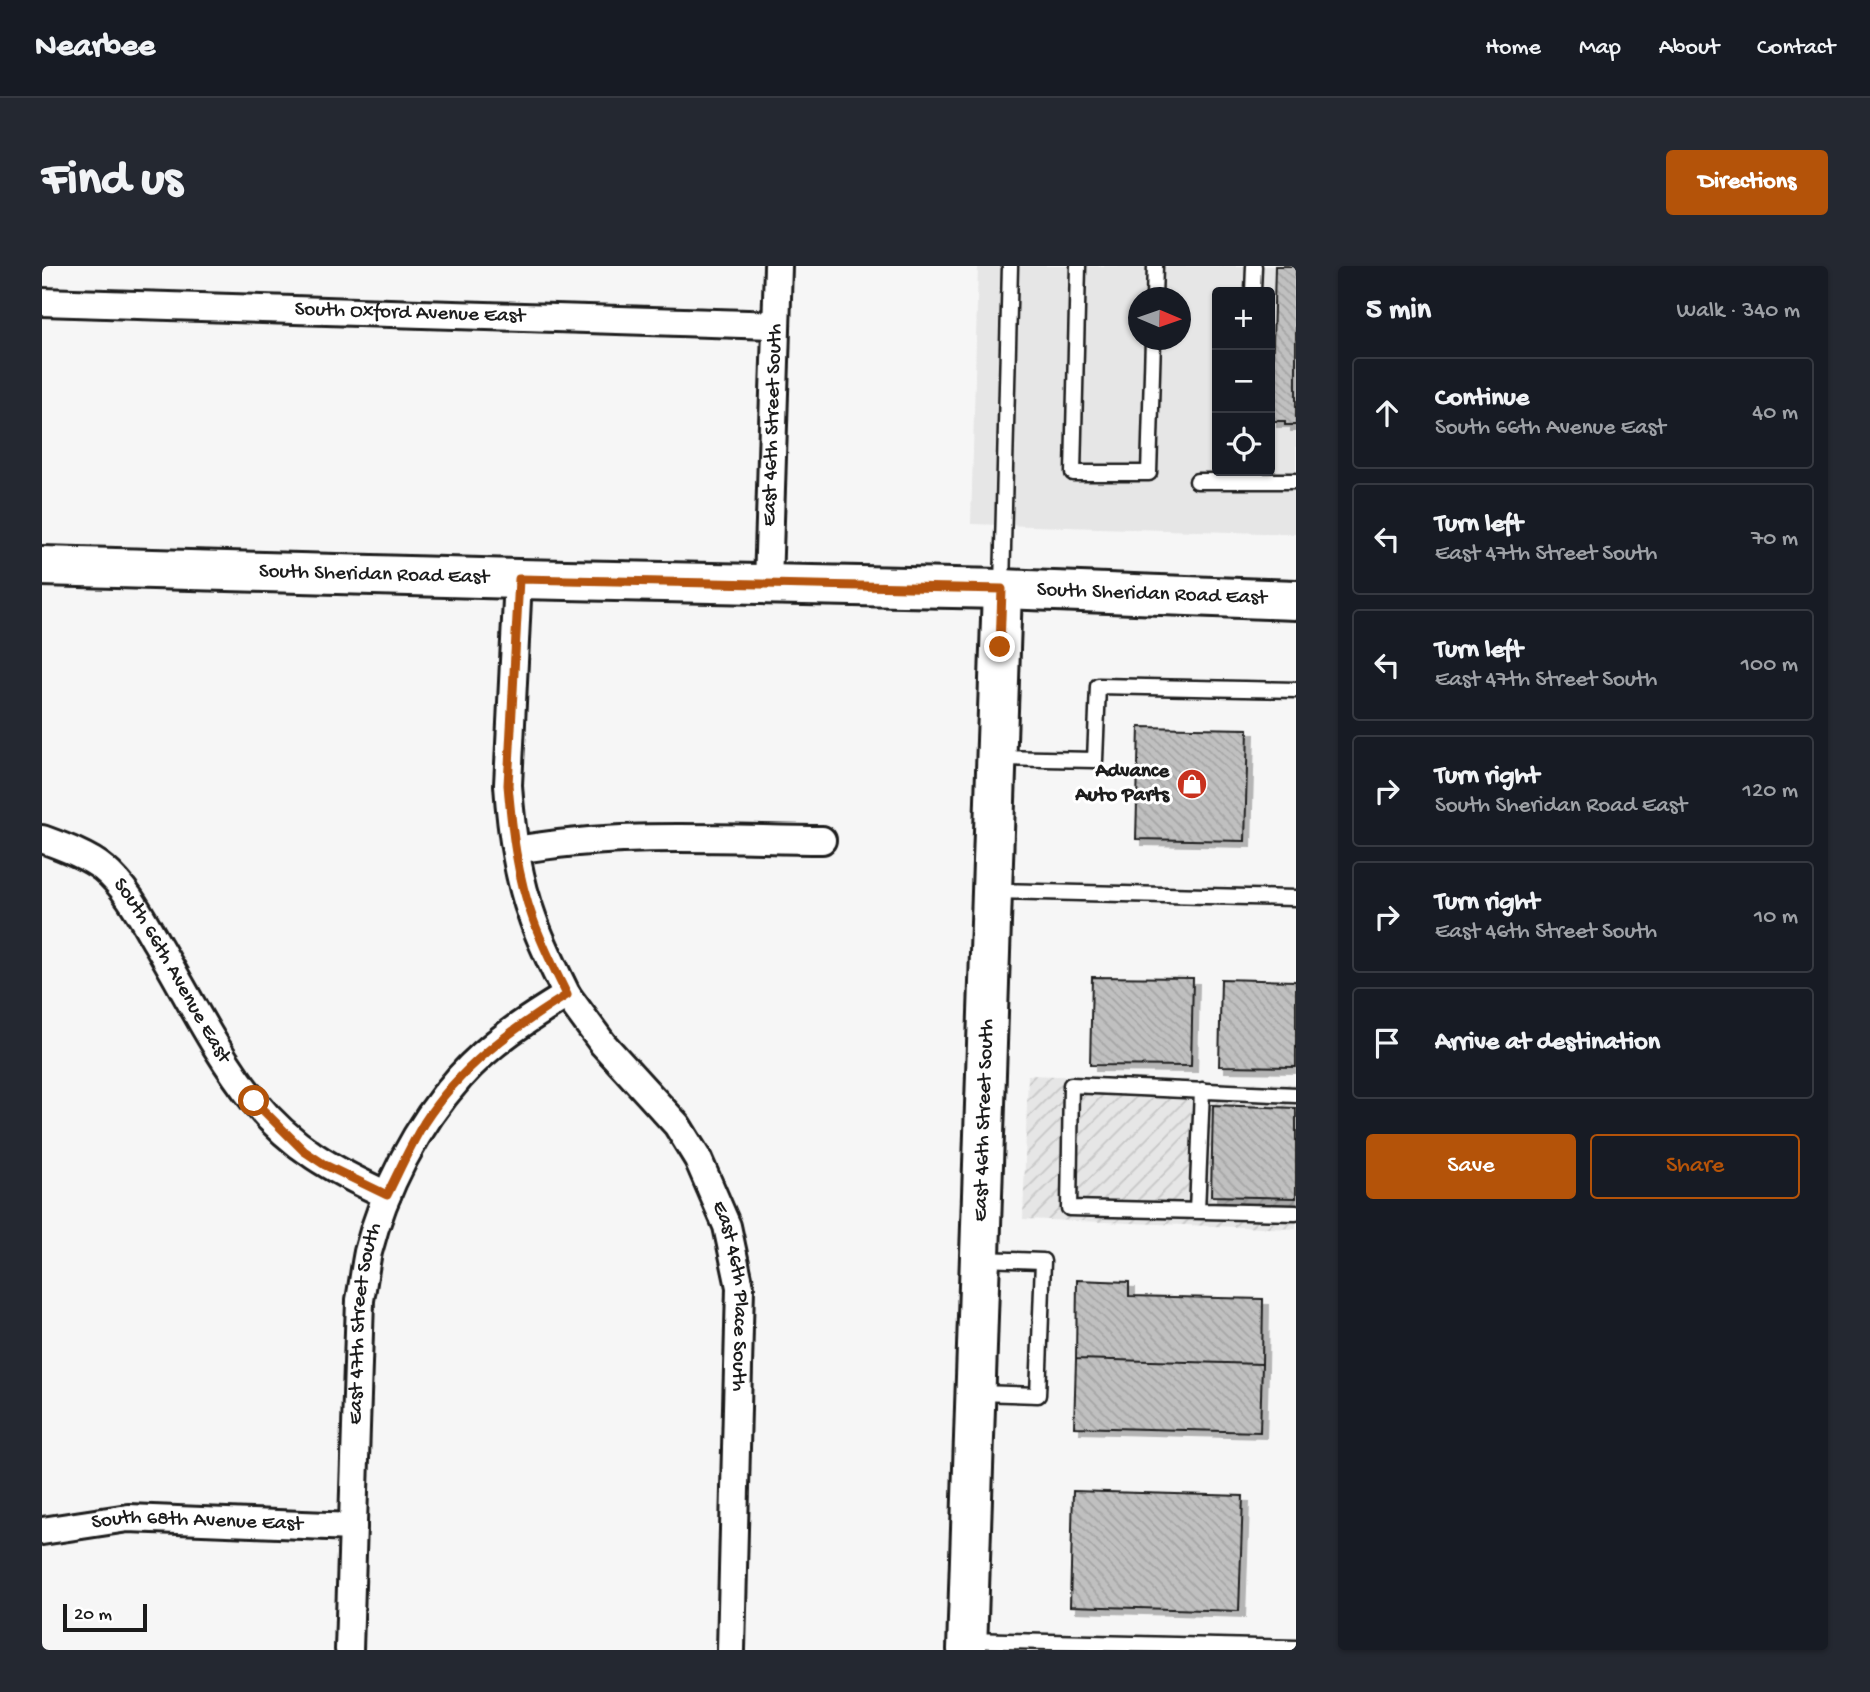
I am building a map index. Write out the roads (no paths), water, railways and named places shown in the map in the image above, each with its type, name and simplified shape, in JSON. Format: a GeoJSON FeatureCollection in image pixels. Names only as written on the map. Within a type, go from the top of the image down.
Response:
{"type":"FeatureCollection","features":[{"type":"Feature","properties":{"kind":"main road","name":"South Sheridan Road East"},"geometry":{"type":"LineString","coordinates":[[42,566],[1002,589],[1296,600]]}},
{"type":"Feature","properties":{"kind":"main road","name":"East 46th Street South"},"geometry":{"type":"LineString","coordinates":[[967,1645],[1002,589]]}},
{"type":"Feature","properties":{"kind":"street","name":"East 46th Street South"},"geometry":{"type":"LineString","coordinates":[[768,584],[778,266]]}},
{"type":"Feature","properties":{"kind":"street","name":"South Oxford Avenue East"},"geometry":{"type":"LineString","coordinates":[[42,302],[775,325]]}},
{"type":"Feature","properties":{"kind":"street"},"geometry":{"type":"LineString","coordinates":[[519,579],[508,785],[516,850],[533,919],[567,995]]}},
{"type":"Feature","properties":{"kind":"street","name":"South 66th Avenue East"},"geometry":{"type":"LineString","coordinates":[[42,839],[62,846],[104,868],[129,897],[230,1066],[254,1101],[280,1128],[304,1151],[325,1165],[387,1195]]}},
{"type":"Feature","properties":{"kind":"street"},"geometry":{"type":"LineString","coordinates":[[516,850],[593,839],[822,840]]}},
{"type":"Feature","properties":{"kind":"street","name":"East 47th Street South"},"geometry":{"type":"LineString","coordinates":[[349,1650],[360,1300],[368,1252],[387,1195],[425,1123],[462,1075],[516,1028],[567,995]]}},
{"type":"Feature","properties":{"kind":"street","name":"East 46th Place South"},"geometry":{"type":"LineString","coordinates":[[567,995],[603,1044],[677,1125],[698,1158],[727,1226],[740,1287],[731,1650]]}},
{"type":"Feature","properties":{"kind":"street","name":"South 68th Avenue East"},"geometry":{"type":"LineString","coordinates":[[42,1531],[128,1518],[353,1527]]}},
{"type":"Feature","properties":{"kind":"lane"},"geometry":{"type":"LineString","coordinates":[[1002,589],[1010,266]]}},
{"type":"Feature","properties":{"kind":"lane"},"geometry":{"type":"LineString","coordinates":[[1078,266],[1073,473],[1149,473],[1153,350]]}},
{"type":"Feature","properties":{"kind":"lane"},"geometry":{"type":"LineString","coordinates":[[1154,287],[1155,266]]}},
{"type":"Feature","properties":{"kind":"lane"},"geometry":{"type":"LineString","coordinates":[[1253,287],[1254,266]]}},
{"type":"Feature","properties":{"kind":"lane"},"geometry":{"type":"LineString","coordinates":[[1198,481],[1247,476],[1296,481]]}},
{"type":"Feature","properties":{"kind":"lane"},"geometry":{"type":"LineString","coordinates":[[996,758],[1095,760],[1098,686],[1296,690]]}},
{"type":"Feature","properties":{"kind":"lane"},"geometry":{"type":"LineString","coordinates":[[991,891],[1296,898]]}},
{"type":"Feature","properties":{"kind":"lane"},"geometry":{"type":"LineString","coordinates":[[1296,1095],[1071,1085],[1069,1208],[1296,1213]]}},
{"type":"Feature","properties":{"kind":"lane"},"geometry":{"type":"LineString","coordinates":[[1197,1211],[1202,1090]]}},
{"type":"Feature","properties":{"kind":"lane"},"geometry":{"type":"LineString","coordinates":[[975,1393],[1038,1395],[1039,1381],[1043,1261],[980,1259]]}},
{"type":"Feature","properties":{"kind":"lane"},"geometry":{"type":"LineString","coordinates":[[967,1645],[1296,1648]]}},
{"type":"Feature","properties":{"kind":"place","name":"Advance Auto Parts"},"geometry":{"type":"Point","coordinates":[1192,784]}}]}
